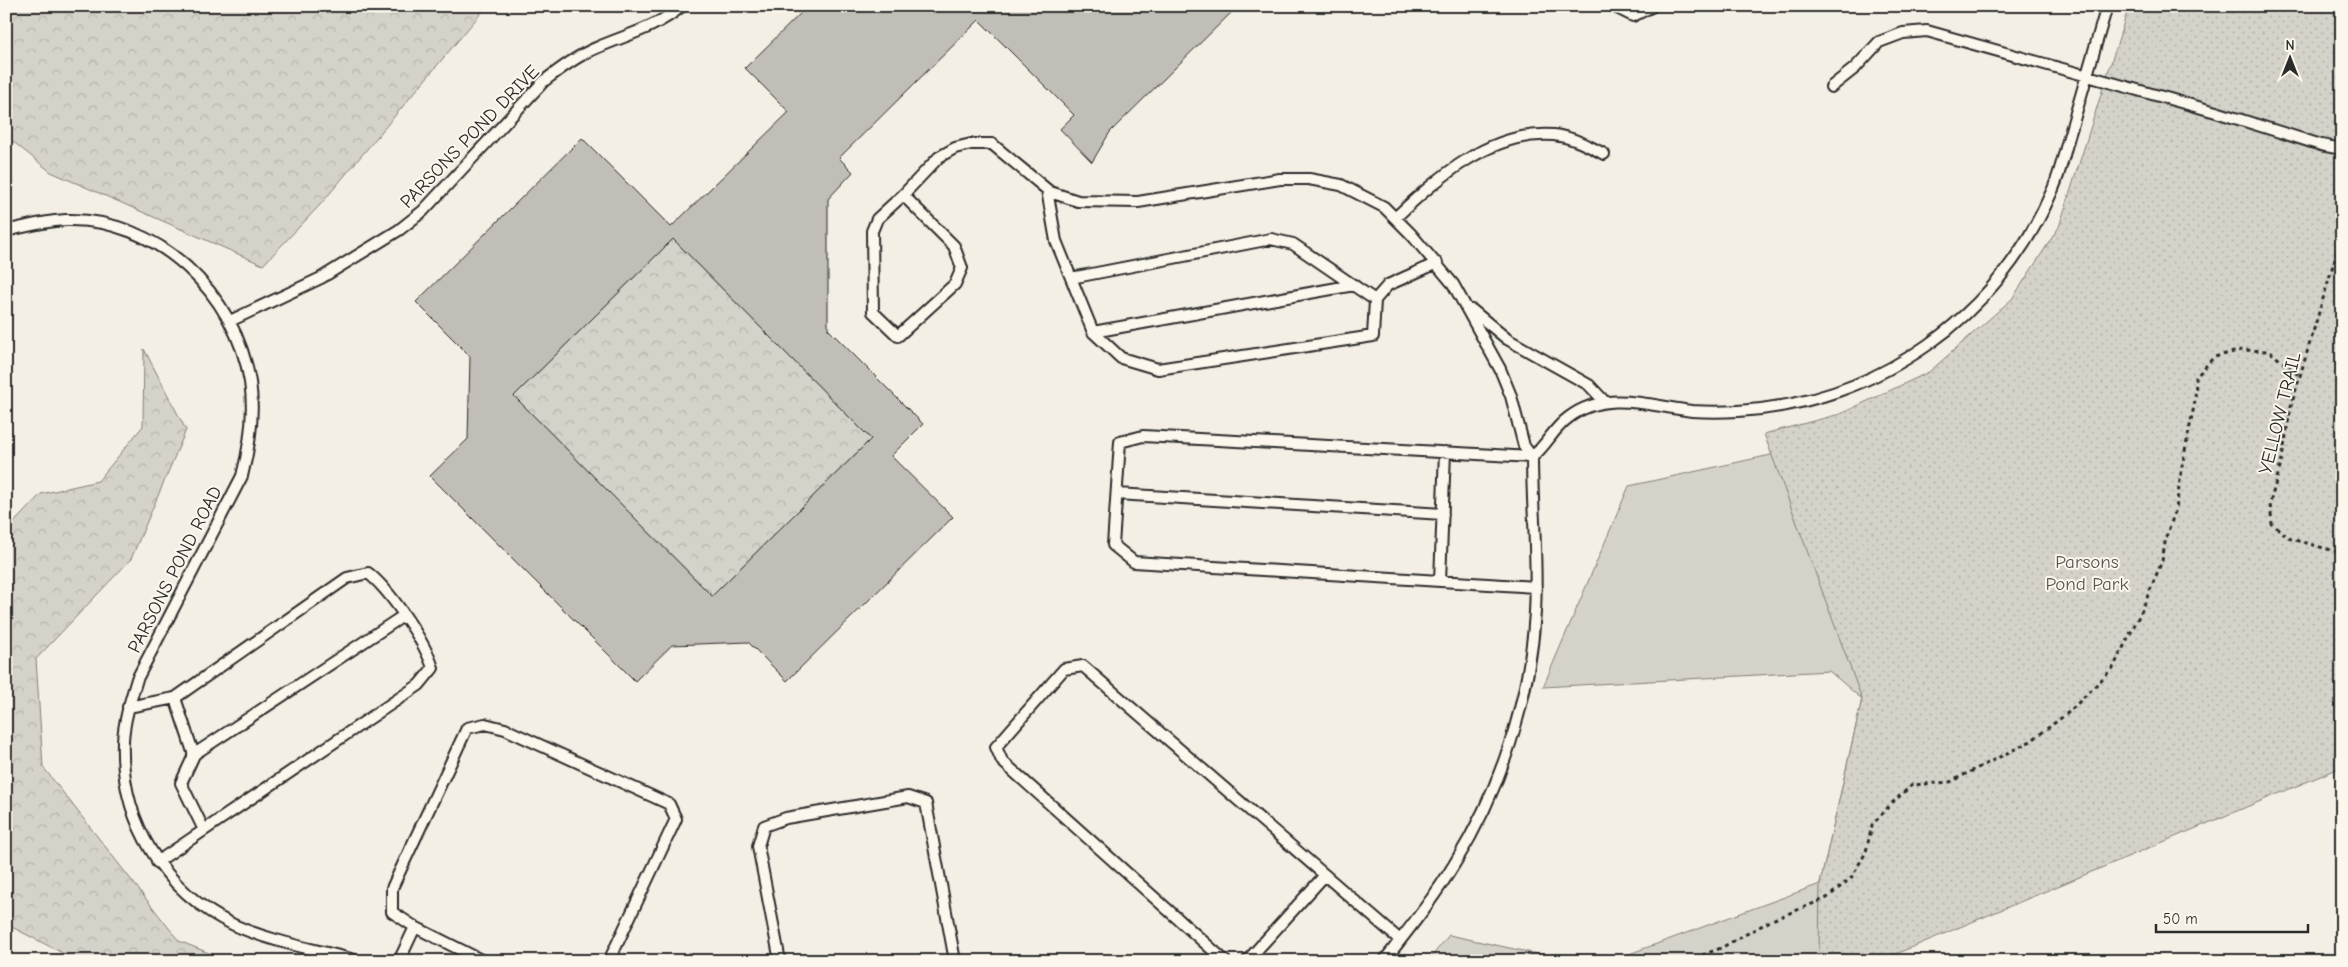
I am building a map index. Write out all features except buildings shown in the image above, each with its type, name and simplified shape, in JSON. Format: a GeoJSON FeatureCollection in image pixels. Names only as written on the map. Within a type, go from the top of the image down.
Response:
{"type":"FeatureCollection","features":[{"type":"Feature","properties":{"kind":"lane","name":"PARSONS POND DRIVE"},"geometry":{"type":"LineString","coordinates":[[230,321],[321,278],[399,230],[423,212],[544,81],[566,64],[594,48],[649,28],[682,6]]}},
{"type":"Feature","properties":{"kind":"lane"},"geometry":{"type":"LineString","coordinates":[[1613,6],[1633,16],[1653,6]]}},
{"type":"Feature","properties":{"kind":"lane"},"geometry":{"type":"LineString","coordinates":[[1536,587],[1134,562],[1113,545],[1120,442],[1143,436],[1532,457],[1541,450],[1553,432],[1568,417],[1586,407],[1605,402],[1625,400],[1693,411],[1736,412],[1774,408],[1816,399],[1858,386],[1928,347],[1958,323],[1984,297],[2012,264],[2035,227],[2054,188],[2107,6]]}},
{"type":"Feature","properties":{"kind":"lane"},"geometry":{"type":"LineString","coordinates":[[1831,87],[1856,68],[1879,42],[1902,34],[1927,31],[2216,112],[2321,145],[2342,149]]}},
{"type":"Feature","properties":{"kind":"lane"},"geometry":{"type":"LineString","coordinates":[[1395,218],[1466,160],[1512,138],[1532,135],[1556,135],[1582,143],[1604,154]]}},
{"type":"Feature","properties":{"kind":"lane"},"geometry":{"type":"LineString","coordinates":[[903,195],[954,246],[962,268],[955,284],[898,336],[873,312],[872,231],[876,219],[903,195],[940,157],[955,148],[971,144],[992,144],[1047,190],[1078,201],[1138,202],[1280,179],[1309,179],[1341,186],[1364,195],[1384,207],[1437,263],[1466,305],[1500,369],[1511,396],[1524,446],[1532,457],[1532,494],[1537,553],[1535,614],[1527,674],[1515,723],[1500,771],[1480,817],[1456,862],[1428,904],[1384,961]]}},
{"type":"Feature","properties":{"kind":"lane"},"geometry":{"type":"LineString","coordinates":[[1047,190],[1056,241],[1093,332],[1121,358],[1158,369],[1373,336],[1376,300],[1388,285],[1437,263]]}},
{"type":"Feature","properties":{"kind":"lane","name":"PARSONS POND ROAD"},"geometry":{"type":"LineString","coordinates":[[6,231],[51,221],[67,220],[107,225],[140,236],[170,253],[193,272],[213,295],[230,321],[242,349],[250,382],[252,416],[250,446],[244,468],[137,679],[128,707],[123,740],[123,770],[129,802],[141,833],[157,862],[181,889],[210,912],[236,926],[358,961]]}},
{"type":"Feature","properties":{"kind":"lane"},"geometry":{"type":"LineString","coordinates":[[1071,278],[1271,239],[1293,244],[1376,300]]}},
{"type":"Feature","properties":{"kind":"lane"},"geometry":{"type":"LineString","coordinates":[[1093,332],[1354,286]]}},
{"type":"Feature","properties":{"kind":"lane"},"geometry":{"type":"LineString","coordinates":[[1466,305],[1507,338],[1589,385],[1605,402]]}},
{"type":"Feature","properties":{"kind":"lane"},"geometry":{"type":"LineString","coordinates":[[1440,581],[1445,452]]}},
{"type":"Feature","properties":{"kind":"lane"},"geometry":{"type":"LineString","coordinates":[[1116,494],[1442,514]]}},
{"type":"Feature","properties":{"kind":"lane"},"geometry":{"type":"LineString","coordinates":[[128,707],[175,698],[348,578],[368,573],[382,583],[429,654],[433,668],[419,685],[157,862]]}},
{"type":"Feature","properties":{"kind":"lane"},"geometry":{"type":"LineString","coordinates":[[204,830],[181,783],[193,755],[403,616]]}},
{"type":"Feature","properties":{"kind":"lane"},"geometry":{"type":"LineString","coordinates":[[1225,961],[1002,762],[996,747],[1064,669],[1082,666],[1400,940]]}},
{"type":"Feature","properties":{"kind":"lane"},"geometry":{"type":"LineString","coordinates":[[175,698],[193,755]]}},
{"type":"Feature","properties":{"kind":"lane"},"geometry":{"type":"LineString","coordinates":[[483,961],[415,927],[392,912],[392,888],[467,728],[485,724],[505,729],[669,804],[676,818],[609,961]]}},
{"type":"Feature","properties":{"kind":"lane"},"geometry":{"type":"LineString","coordinates":[[780,961],[758,846],[764,826],[786,818],[908,797],[926,803],[955,961]]}},
{"type":"Feature","properties":{"kind":"lane"},"geometry":{"type":"LineString","coordinates":[[1247,961],[1324,875]]}},
{"type":"Feature","properties":{"kind":"lane"},"geometry":{"type":"LineString","coordinates":[[399,961],[415,927]]}},
{"type":"Feature","properties":{"kind":"path","name":"YELLOW TRAIL"},"geometry":{"type":"LineString","coordinates":[[2342,235],[2291,406],[2282,464],[2270,503],[2272,524],[2291,539],[2342,553]]}},
{"type":"Feature","properties":{"kind":"path"},"geometry":{"type":"LineString","coordinates":[[1687,961],[1721,948],[1772,920],[1827,898],[1851,878],[1866,852],[1872,825],[1912,785],[1950,782],[2031,741],[2069,712],[2113,668],[2142,610],[2162,561],[2166,538],[2176,509],[2182,466],[2195,401],[2196,377],[2214,357],[2242,350],[2269,351],[2301,377]]}},
{"type":"Feature","properties":{"kind":"green space"},"geometry":{"type":"Polygon","coordinates":[[[6,6],[487,6],[320,205],[263,265],[51,172],[6,136],[6,6]]]}},
{"type":"Feature","properties":{"kind":"green space","name":"Parsons Pond Park"},"geometry":{"type":"Polygon","coordinates":[[[2129,6],[2342,6],[2342,767],[1879,961],[1819,961],[1820,884],[1862,699],[1764,434],[1840,414],[1929,372],[2012,299],[2059,227],[2129,6]]]}},
{"type":"Feature","properties":{"kind":"green space"},"geometry":{"type":"Polygon","coordinates":[[[673,239],[871,439],[712,596],[514,396],[673,239]]]}},
{"type":"Feature","properties":{"kind":"green space"},"geometry":{"type":"Polygon","coordinates":[[[144,349],[186,430],[131,559],[36,659],[43,767],[179,941],[229,961],[78,961],[6,924],[6,531],[41,494],[98,481],[143,426],[144,349]]]}},
{"type":"Feature","properties":{"kind":"green space"},"geometry":{"type":"Polygon","coordinates":[[[1798,449],[1927,813],[1879,961],[1610,961],[1820,884],[1862,699],[1829,671],[1543,687],[1629,486],[1798,449]]]}},
{"type":"Feature","properties":{"kind":"green space"},"geometry":{"type":"Polygon","coordinates":[[[1449,935],[1570,961],[1428,961],[1449,935]]]}}]}
